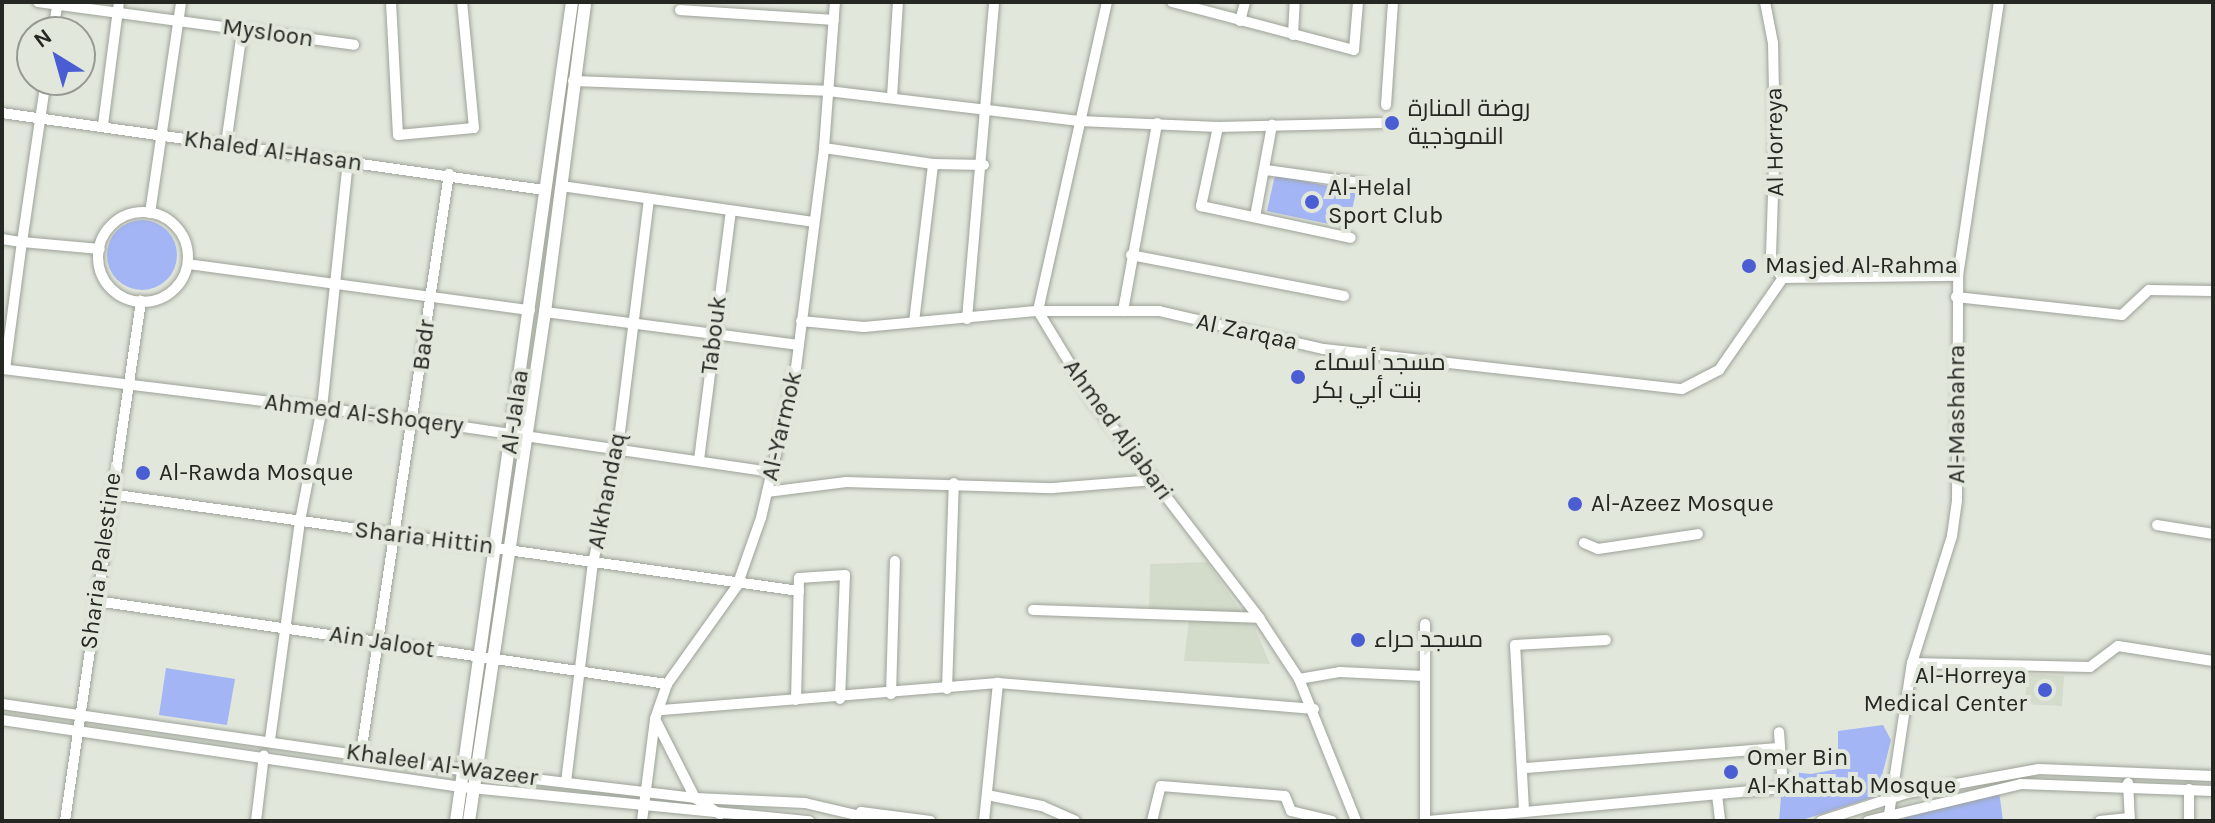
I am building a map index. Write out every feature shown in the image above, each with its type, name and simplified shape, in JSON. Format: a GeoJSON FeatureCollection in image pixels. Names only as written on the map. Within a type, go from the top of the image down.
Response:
{"type":"FeatureCollection","features":[{"type":"Feature","properties":{"kind":"main road","name":"Al-Jalaa"},"geometry":{"type":"LineString","coordinates":[[469,821],[468,788],[463,770],[572,2]]}},
{"type":"Feature","properties":{"kind":"main road","name":"Al-Jalaa"},"geometry":{"type":"LineString","coordinates":[[456,821],[477,772],[545,312],[585,2]]}},
{"type":"Feature","properties":{"kind":"street","name":"Mysloon"},"geometry":{"type":"LineString","coordinates":[[38,2],[118,7],[242,32],[354,45]]}},
{"type":"Feature","properties":{"kind":"street"},"geometry":{"type":"LineString","coordinates":[[150,213],[159,135],[181,2]]}},
{"type":"Feature","properties":{"kind":"street"},"geometry":{"type":"LineString","coordinates":[[391,2],[398,135],[474,128],[462,2]]}},
{"type":"Feature","properties":{"kind":"street","name":"Al-Yarmok"},"geometry":{"type":"LineString","coordinates":[[642,821],[658,715],[667,684],[737,586],[772,472],[799,345],[824,148],[835,2]]}},
{"type":"Feature","properties":{"kind":"street"},"geometry":{"type":"LineString","coordinates":[[892,97],[898,2]]}},
{"type":"Feature","properties":{"kind":"street"},"geometry":{"type":"LineString","coordinates":[[967,319],[989,108],[994,2]]}},
{"type":"Feature","properties":{"kind":"street"},"geometry":{"type":"LineString","coordinates":[[1038,311],[1107,2]]}},
{"type":"Feature","properties":{"kind":"street"},"geometry":{"type":"LineString","coordinates":[[1172,2],[1354,50],[1358,2]]}},
{"type":"Feature","properties":{"kind":"street"},"geometry":{"type":"LineString","coordinates":[[1240,21],[1245,2]]}},
{"type":"Feature","properties":{"kind":"street"},"geometry":{"type":"LineString","coordinates":[[1293,35],[1295,2]]}},
{"type":"Feature","properties":{"kind":"street"},"geometry":{"type":"LineString","coordinates":[[1386,105],[1393,2]]}},
{"type":"Feature","properties":{"kind":"street","name":"Al Horreya"},"geometry":{"type":"LineString","coordinates":[[1765,2],[1773,43],[1775,135],[1771,253],[1773,266],[1783,278]]}},
{"type":"Feature","properties":{"kind":"street","name":"Al-Mashahra"},"geometry":{"type":"LineString","coordinates":[[1888,818],[1894,797],[1912,663],[1952,536],[1957,500],[1956,297],[1999,2]]}},
{"type":"Feature","properties":{"kind":"street"},"geometry":{"type":"LineString","coordinates":[[103,125],[118,7]]}},
{"type":"Feature","properties":{"kind":"street"},"geometry":{"type":"LineString","coordinates":[[680,10],[834,20]]}},
{"type":"Feature","properties":{"kind":"street"},"geometry":{"type":"LineString","coordinates":[[226,144],[242,32]]}},
{"type":"Feature","properties":{"kind":"street"},"geometry":{"type":"LineString","coordinates":[[573,81],[828,91],[1079,121],[1218,127],[1380,123]]}},
{"type":"Feature","properties":{"kind":"street"},"geometry":{"type":"LineString","coordinates":[[3,369],[43,96]]}},
{"type":"Feature","properties":{"kind":"street","name":"Khaled Al-Hasan"},"geometry":{"type":"LineString","coordinates":[[2,113],[449,174],[544,190]]}},
{"type":"Feature","properties":{"kind":"street"},"geometry":{"type":"LineString","coordinates":[[1123,311],[1157,123]]}},
{"type":"Feature","properties":{"kind":"street"},"geometry":{"type":"LineString","coordinates":[[1255,217],[1272,125]]}},
{"type":"Feature","properties":{"kind":"street"},"geometry":{"type":"LineString","coordinates":[[1218,127],[1201,206],[1351,238]]}},
{"type":"Feature","properties":{"kind":"street"},"geometry":{"type":"LineString","coordinates":[[824,148],[933,164],[984,165]]}},
{"type":"Feature","properties":{"kind":"street"},"geometry":{"type":"LineString","coordinates":[[270,740],[300,521],[322,408],[348,160]]}},
{"type":"Feature","properties":{"kind":"street"},"geometry":{"type":"LineString","coordinates":[[914,322],[933,164]]}},
{"type":"Feature","properties":{"kind":"street"},"geometry":{"type":"LineString","coordinates":[[1266,170],[1366,184]]}},
{"type":"Feature","properties":{"kind":"street","name":"Badr"},"geometry":{"type":"LineString","coordinates":[[361,753],[382,641],[449,174]]}},
{"type":"Feature","properties":{"kind":"street"},"geometry":{"type":"LineString","coordinates":[[561,186],[813,222]]}},
{"type":"Feature","properties":{"kind":"street","name":"Alkhandaq"},"geometry":{"type":"LineString","coordinates":[[566,782],[583,674],[593,563],[618,448],[649,200]]}},
{"type":"Feature","properties":{"kind":"street","name":"Tabouk"},"geometry":{"type":"LineString","coordinates":[[699,460],[731,211]]}},
{"type":"Feature","properties":{"kind":"street"},"geometry":{"type":"LineString","coordinates":[[150,213],[179,230],[188,264],[170,293],[141,301],[125,298],[108,284],[100,249],[117,222],[150,213]]}},
{"type":"Feature","properties":{"kind":"street"},"geometry":{"type":"LineString","coordinates":[[2,239],[100,249]]}},
{"type":"Feature","properties":{"kind":"street"},"geometry":{"type":"LineString","coordinates":[[1131,255],[1344,296]]}},
{"type":"Feature","properties":{"kind":"street"},"geometry":{"type":"LineString","coordinates":[[188,264],[530,310]]}},
{"type":"Feature","properties":{"kind":"street"},"geometry":{"type":"LineString","coordinates":[[1783,278],[1958,276]]}},
{"type":"Feature","properties":{"kind":"street","name":"Al Zarqaa"},"geometry":{"type":"LineString","coordinates":[[801,321],[864,327],[1038,311],[1159,311],[1324,349],[1682,389],[1719,370],[1783,278]]}},
{"type":"Feature","properties":{"kind":"street"},"geometry":{"type":"LineString","coordinates":[[1956,297],[2122,315],[2149,290],[2213,291]]}},
{"type":"Feature","properties":{"kind":"street","name":"Sharia Palestine"},"geometry":{"type":"LineString","coordinates":[[65,821],[77,714],[141,301]]}},
{"type":"Feature","properties":{"kind":"street","name":"Ahmed Aljabari"},"geometry":{"type":"LineString","coordinates":[[1038,311],[1092,400],[1259,618],[1299,679],[1314,709],[1356,821]]}},
{"type":"Feature","properties":{"kind":"street"},"geometry":{"type":"LineString","coordinates":[[545,312],[799,345]]}},
{"type":"Feature","properties":{"kind":"street","name":"Ahmed Al-Shoqery"},"geometry":{"type":"LineString","coordinates":[[3,369],[415,420],[772,472]]}},
{"type":"Feature","properties":{"kind":"street"},"geometry":{"type":"LineString","coordinates":[[767,492],[846,482],[1105,487],[1155,480]]}},
{"type":"Feature","properties":{"kind":"street"},"geometry":{"type":"LineString","coordinates":[[947,689],[954,483]]}},
{"type":"Feature","properties":{"kind":"street","name":"Sharia Hittin"},"geometry":{"type":"LineString","coordinates":[[110,494],[395,537],[495,547],[737,586],[799,591]]}},
{"type":"Feature","properties":{"kind":"street"},"geometry":{"type":"LineString","coordinates":[[2157,525],[2213,534]]}},
{"type":"Feature","properties":{"kind":"street"},"geometry":{"type":"LineString","coordinates":[[1584,543],[1598,549],[1698,534]]}},
{"type":"Feature","properties":{"kind":"street"},"geometry":{"type":"LineString","coordinates":[[891,694],[895,561]]}},
{"type":"Feature","properties":{"kind":"street"},"geometry":{"type":"LineString","coordinates":[[796,700],[799,578],[845,575],[840,699]]}},
{"type":"Feature","properties":{"kind":"street","name":"Ain Jaloot"},"geometry":{"type":"LineString","coordinates":[[96,601],[667,684]]}},
{"type":"Feature","properties":{"kind":"street"},"geometry":{"type":"LineString","coordinates":[[1033,610],[1259,618]]}},
{"type":"Feature","properties":{"kind":"street"},"geometry":{"type":"LineString","coordinates":[[1425,624],[1426,821],[1783,788],[1779,732]]}},
{"type":"Feature","properties":{"kind":"street"},"geometry":{"type":"LineString","coordinates":[[1524,810],[1525,768],[1515,645],[1606,640]]}},
{"type":"Feature","properties":{"kind":"street"},"geometry":{"type":"LineString","coordinates":[[1912,663],[2090,667],[2118,646],[2213,661]]}},
{"type":"Feature","properties":{"kind":"street"},"geometry":{"type":"LineString","coordinates":[[1299,679],[1340,672],[1424,676]]}},
{"type":"Feature","properties":{"kind":"street"},"geometry":{"type":"LineString","coordinates":[[984,821],[998,683]]}},
{"type":"Feature","properties":{"kind":"street"},"geometry":{"type":"LineString","coordinates":[[726,818],[695,798],[658,715],[998,683],[1314,709]]}},
{"type":"Feature","properties":{"kind":"street","name":"Khaleel Al-Wazeer"},"geometry":{"type":"LineString","coordinates":[[2,704],[477,772],[695,798],[805,803],[881,821]]}},
{"type":"Feature","properties":{"kind":"street","name":"Khaleel Al-Wazeer"},"geometry":{"type":"LineString","coordinates":[[2,720],[264,755],[468,788],[726,818],[809,821]]}},
{"type":"Feature","properties":{"kind":"street"},"geometry":{"type":"LineString","coordinates":[[1525,768],[1779,748]]}},
{"type":"Feature","properties":{"kind":"street"},"geometry":{"type":"LineString","coordinates":[[256,821],[264,755]]}},
{"type":"Feature","properties":{"kind":"street"},"geometry":{"type":"LineString","coordinates":[[1821,821],[1894,797],[2039,769],[2213,776]]}},
{"type":"Feature","properties":{"kind":"street"},"geometry":{"type":"LineString","coordinates":[[2100,821],[2130,819],[2129,774]]}},
{"type":"Feature","properties":{"kind":"street"},"geometry":{"type":"LineString","coordinates":[[1868,821],[2021,784],[2213,791]]}},
{"type":"Feature","properties":{"kind":"street"},"geometry":{"type":"LineString","coordinates":[[1152,821],[1161,786],[1285,796],[1291,811],[1332,821]]}},
{"type":"Feature","properties":{"kind":"street"},"geometry":{"type":"LineString","coordinates":[[2189,789],[2189,821]]}},
{"type":"Feature","properties":{"kind":"street"},"geometry":{"type":"LineString","coordinates":[[987,795],[1042,806],[1075,821]]}},
{"type":"Feature","properties":{"kind":"street"},"geometry":{"type":"LineString","coordinates":[[1717,795],[1720,821]]}},
{"type":"Feature","properties":{"kind":"street"},"geometry":{"type":"LineString","coordinates":[[860,817],[930,821]]}},
{"type":"Feature","properties":{"kind":"shaded area","name":"Al-Helal Sport Club"},"geometry":{"type":"Polygon","coordinates":[[[1275,175],[1356,192],[1348,228],[1267,211],[1275,175]]]}},
{"type":"Feature","properties":{"kind":"shaded area"},"geometry":{"type":"Polygon","coordinates":[[[149,220],[171,235],[177,255],[175,269],[167,280],[156,288],[135,290],[117,280],[109,269],[107,248],[117,230],[128,222],[149,220]]]}},
{"type":"Feature","properties":{"kind":"shaded area"},"geometry":{"type":"Polygon","coordinates":[[[1207,562],[1245,617],[1149,612],[1150,564],[1207,562]]]}},
{"type":"Feature","properties":{"kind":"shaded area"},"geometry":{"type":"Polygon","coordinates":[[[1189,619],[1253,623],[1270,664],[1184,661],[1189,619]]]}},
{"type":"Feature","properties":{"kind":"shaded area"},"geometry":{"type":"Polygon","coordinates":[[[166,668],[235,679],[227,725],[159,715],[166,668]]]}},
{"type":"Feature","properties":{"kind":"shaded area","name":"Al-Horreya Medical Center"},"geometry":{"type":"Polygon","coordinates":[[[2027,674],[2064,676],[2062,706],[2025,704],[2027,674]]]}},
{"type":"Feature","properties":{"kind":"shaded area"},"geometry":{"type":"Polygon","coordinates":[[[1883,725],[1891,740],[1877,796],[1799,821],[1779,821],[1783,771],[1811,774],[1838,769],[1838,731],[1883,725]]]}},
{"type":"Feature","properties":{"kind":"shaded area"},"geometry":{"type":"Polygon","coordinates":[[[1999,791],[2003,821],[1904,821],[1905,814],[1999,791]]]}},
{"type":"Feature","properties":{"kind":"place","name":"روضة المنارة النموذجية"},"geometry":{"type":"Point","coordinates":[1392,123]}},
{"type":"Feature","properties":{"kind":"place","name":"Al-Helal Sport Club"},"geometry":{"type":"Point","coordinates":[1312,202]}},
{"type":"Feature","properties":{"kind":"place","name":"Masjed Al-Rahma"},"geometry":{"type":"Point","coordinates":[1749,266]}},
{"type":"Feature","properties":{"kind":"place","name":"مسجد أسماء بنت أبي بكر"},"geometry":{"type":"Point","coordinates":[1298,377]}},
{"type":"Feature","properties":{"kind":"place","name":"Al-Rawda Mosque"},"geometry":{"type":"Point","coordinates":[143,473]}},
{"type":"Feature","properties":{"kind":"place","name":"Al-Azeez Mosque"},"geometry":{"type":"Point","coordinates":[1575,504]}},
{"type":"Feature","properties":{"kind":"place","name":"مسجد حراء"},"geometry":{"type":"Point","coordinates":[1358,640]}},
{"type":"Feature","properties":{"kind":"place","name":"Al-Horreya Medical Center"},"geometry":{"type":"Point","coordinates":[2045,690]}},
{"type":"Feature","properties":{"kind":"place","name":"Omer Bin Al-Khattab Mosque"},"geometry":{"type":"Point","coordinates":[1731,772]}}]}
